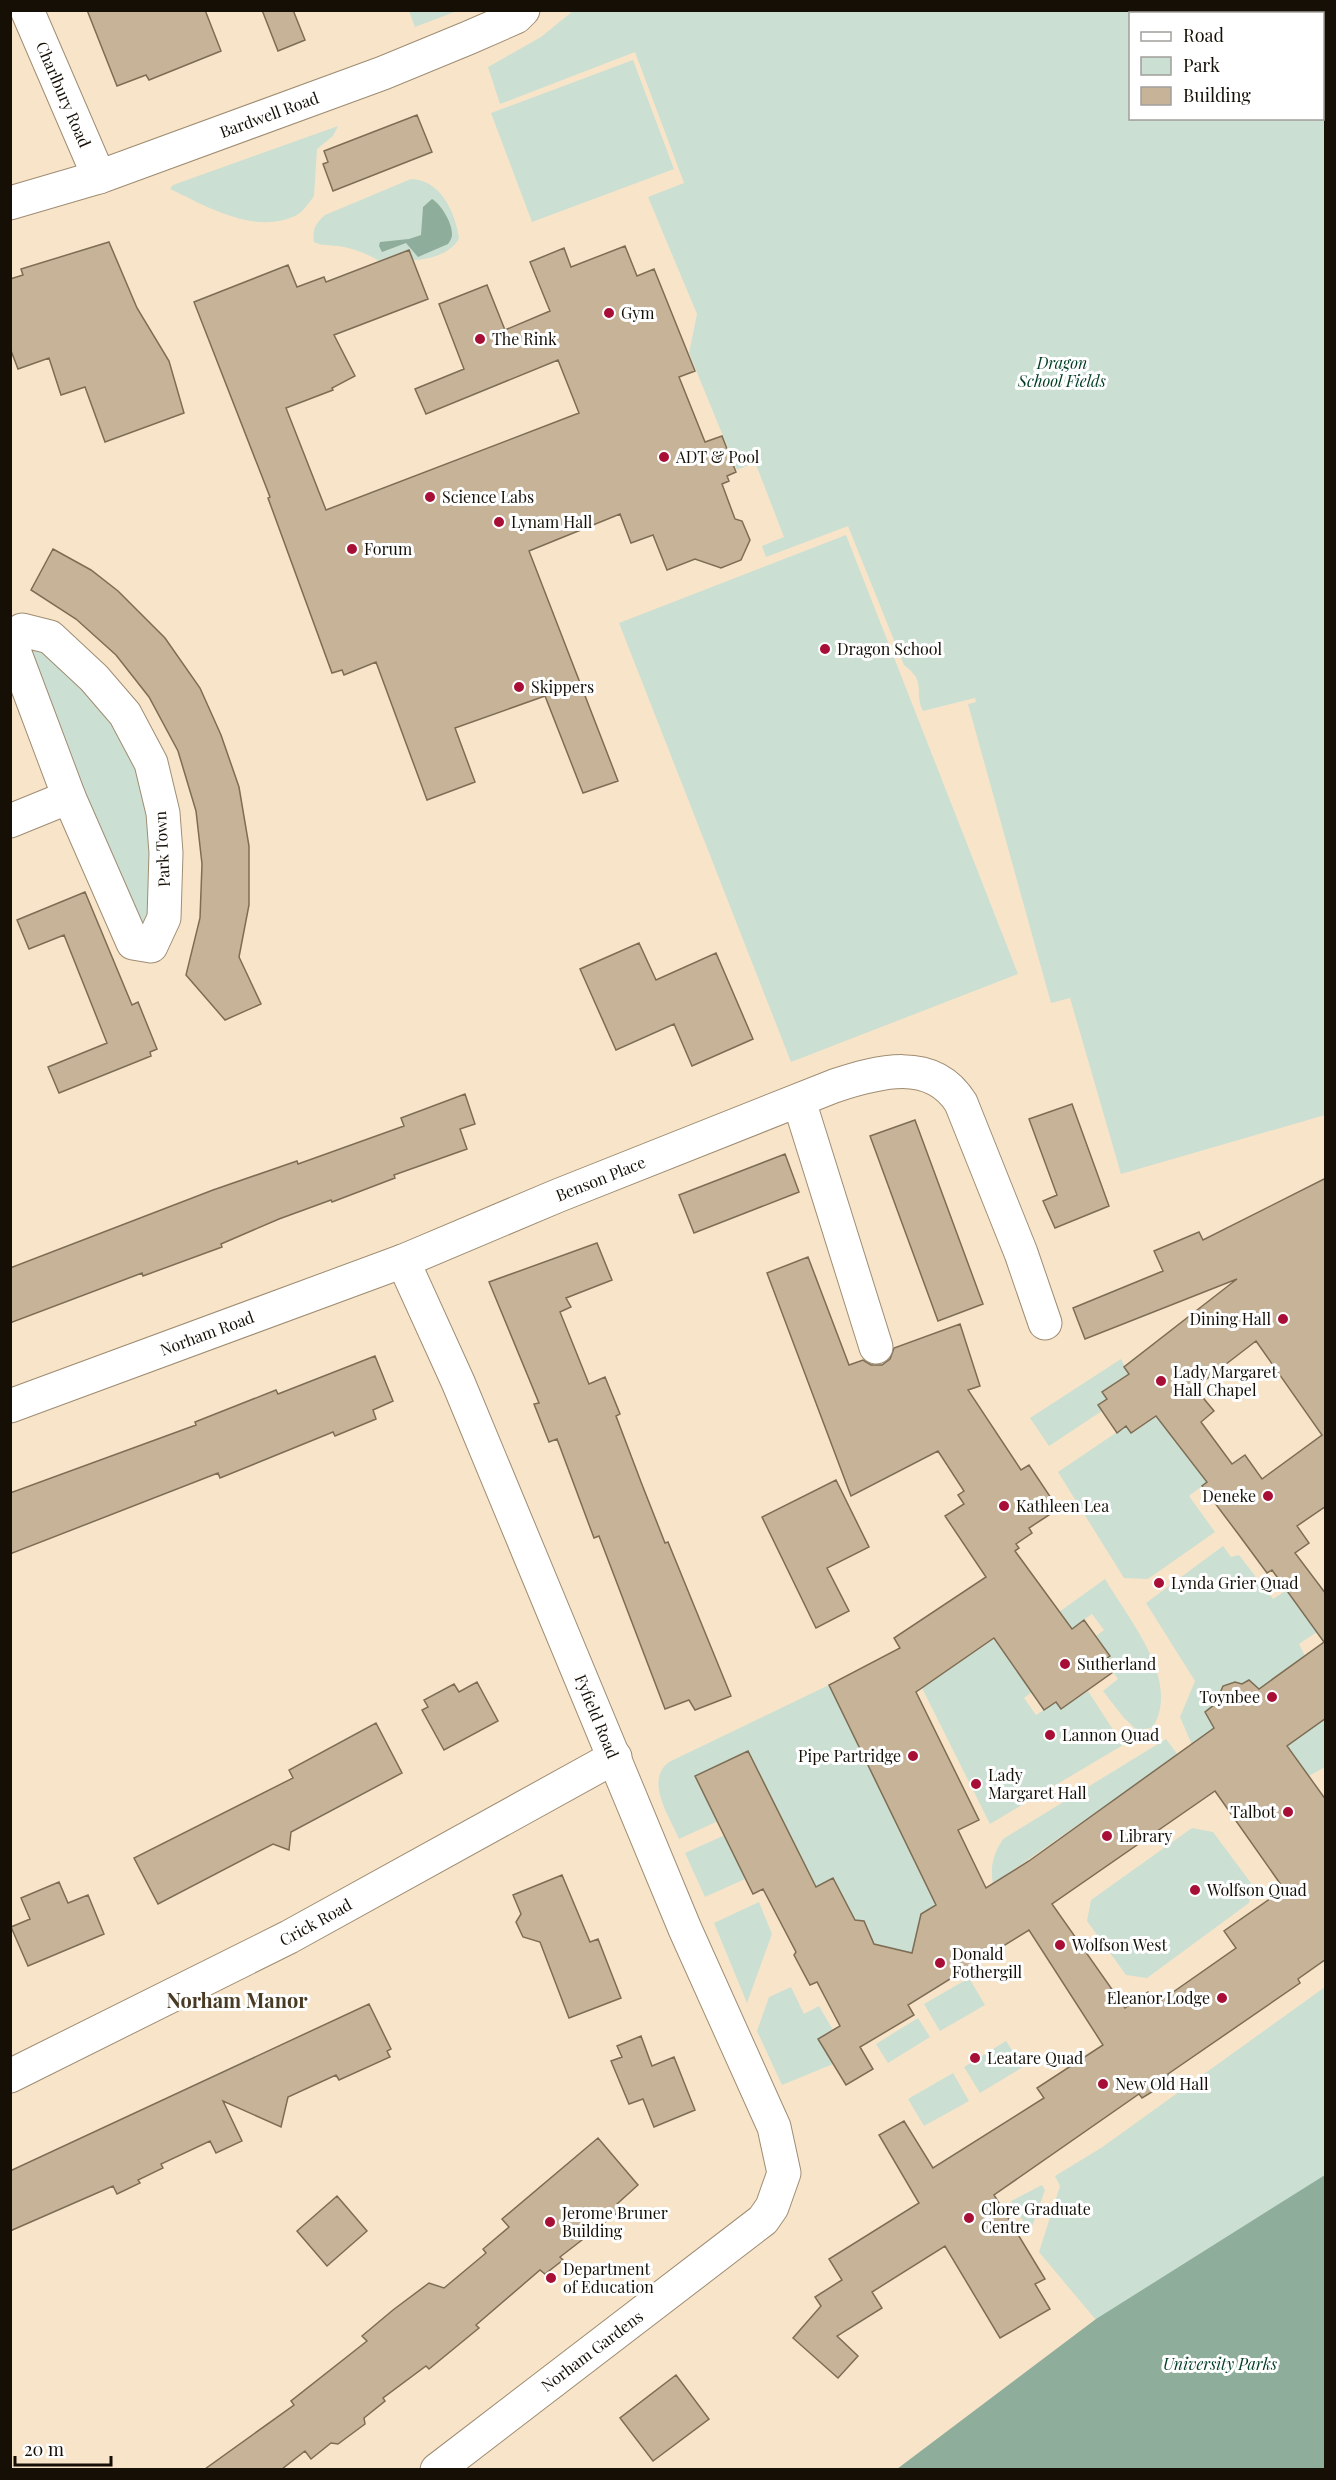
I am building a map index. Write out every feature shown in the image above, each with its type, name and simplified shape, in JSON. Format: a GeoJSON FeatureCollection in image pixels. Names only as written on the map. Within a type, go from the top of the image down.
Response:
{"type":"FeatureCollection","features":[{"type":"Feature","properties":{"kind":"street","name":"Charlbury Road"},"geometry":{"type":"LineString","coordinates":[[27,10],[99,177]]}},
{"type":"Feature","properties":{"kind":"street","name":"Bardwell Road"},"geometry":{"type":"LineString","coordinates":[[10,203],[99,177],[383,73],[516,17],[523,10]]}},
{"type":"Feature","properties":{"kind":"street","name":"Park Town"},"geometry":{"type":"LineString","coordinates":[[22,630],[50,637],[94,678],[125,714],[151,763],[163,813],[166,853],[164,918],[151,946],[133,944],[69,797],[13,648],[22,630]]}},
{"type":"Feature","properties":{"kind":"street"},"geometry":{"type":"LineString","coordinates":[[10,821],[69,797]]}},
{"type":"Feature","properties":{"kind":"street","name":"Benson Place"},"geometry":{"type":"LineString","coordinates":[[403,1261],[557,1196],[868,1075],[894,1072],[924,1073],[954,1091],[961,1103],[1021,1253],[1044,1323]]}},
{"type":"Feature","properties":{"kind":"street"},"geometry":{"type":"LineString","coordinates":[[799,1101],[876,1347]]}},
{"type":"Feature","properties":{"kind":"street","name":"Norham Road"},"geometry":{"type":"LineString","coordinates":[[10,1406],[403,1261]]}},
{"type":"Feature","properties":{"kind":"street","name":"Fyfield Road"},"geometry":{"type":"LineString","coordinates":[[403,1261],[458,1382],[685,1929],[774,2127],[784,2173]]}},
{"type":"Feature","properties":{"kind":"street","name":"Crick Road"},"geometry":{"type":"LineString","coordinates":[[10,2076],[289,1937],[615,1757]]}},
{"type":"Feature","properties":{"kind":"street","name":"Norham Gardens"},"geometry":{"type":"LineString","coordinates":[[437,2469],[763,2220],[772,2206],[784,2173]]}},
{"type":"Feature","properties":{"kind":"green space"},"geometry":{"type":"Polygon","coordinates":[[[409,11],[457,11],[415,27],[409,11]]]}},
{"type":"Feature","properties":{"kind":"green space","name":"Dragon School Fields"},"geometry":{"type":"Polygon","coordinates":[[[573,11],[1325,11],[1325,1115],[1121,1174],[1070,998],[1051,1003],[968,704],[976,702],[975,698],[923,711],[916,677],[904,665],[848,526],[766,557],[762,546],[784,537],[755,462],[737,470],[689,353],[697,314],[648,197],[684,183],[635,52],[500,104],[488,67],[541,37],[573,11]]]}},
{"type":"Feature","properties":{"kind":"green space"},"geometry":{"type":"Polygon","coordinates":[[[633,60],[674,169],[532,222],[491,113],[633,60]]]}},
{"type":"Feature","properties":{"kind":"green space"},"geometry":{"type":"Polygon","coordinates":[[[338,126],[333,136],[317,149],[314,196],[295,216],[279,221],[247,220],[215,210],[170,189],[173,185],[338,126]]]}},
{"type":"Feature","properties":{"kind":"green space"},"geometry":{"type":"Polygon","coordinates":[[[411,179],[431,185],[445,199],[450,208],[459,238],[446,252],[426,259],[413,260],[408,250],[379,261],[354,250],[314,242],[315,227],[325,215],[411,179]]]}},
{"type":"Feature","properties":{"kind":"green space"},"geometry":{"type":"Polygon","coordinates":[[[432,199],[443,210],[451,225],[452,236],[448,244],[418,257],[406,243],[382,252],[380,242],[409,239],[421,235],[423,207],[432,199]]]}},
{"type":"Feature","properties":{"kind":"green space"},"geometry":{"type":"Polygon","coordinates":[[[846,535],[1018,974],[791,1062],[619,623],[846,535]]]}},
{"type":"Feature","properties":{"kind":"green space"},"geometry":{"type":"Polygon","coordinates":[[[36,648],[96,686],[148,782],[151,922],[132,922],[23,660],[36,648]]]}},
{"type":"Feature","properties":{"kind":"green space"},"geometry":{"type":"Polygon","coordinates":[[[1121,1359],[1129,1374],[1102,1392],[1107,1399],[1098,1405],[1102,1411],[1049,1446],[1030,1418],[1121,1359]]]}},
{"type":"Feature","properties":{"kind":"green space"},"geometry":{"type":"Polygon","coordinates":[[[1156,1415],[1207,1482],[1189,1496],[1215,1532],[1148,1579],[1124,1578],[1058,1472],[1126,1426],[1131,1433],[1156,1415]]]}},
{"type":"Feature","properties":{"kind":"green space"},"geometry":{"type":"Polygon","coordinates":[[[1223,1546],[1231,1557],[1239,1555],[1273,1599],[1287,1590],[1317,1632],[1299,1644],[1305,1656],[1259,1689],[1249,1680],[1242,1684],[1235,1682],[1223,1686],[1214,1728],[1192,1745],[1180,1717],[1195,1681],[1146,1603],[1223,1546]]]}},
{"type":"Feature","properties":{"kind":"green space"},"geometry":{"type":"Polygon","coordinates":[[[1105,1579],[1138,1631],[1156,1670],[1161,1690],[1160,1709],[1153,1727],[1138,1731],[1124,1718],[1103,1691],[1118,1679],[1104,1660],[1110,1656],[1096,1636],[1104,1630],[1092,1614],[1070,1630],[1059,1612],[1105,1579]]]}},
{"type":"Feature","properties":{"kind":"green space"},"geometry":{"type":"Polygon","coordinates":[[[1013,1626],[1032,1692],[1024,1698],[1036,1715],[1056,1702],[1061,1709],[1088,1691],[1123,1745],[990,1824],[922,1688],[1013,1626]]]}},
{"type":"Feature","properties":{"kind":"green space"},"geometry":{"type":"Polygon","coordinates":[[[829,1685],[926,1885],[942,1911],[931,1908],[921,1915],[918,1927],[931,1948],[883,1978],[833,1878],[815,1887],[748,1751],[696,1776],[718,1821],[679,1839],[665,1810],[659,1789],[662,1770],[669,1762],[829,1685]]]}},
{"type":"Feature","properties":{"kind":"green space"},"geometry":{"type":"Polygon","coordinates":[[[1325,1718],[1325,1767],[1309,1776],[1269,1752],[1325,1718]]]}},
{"type":"Feature","properties":{"kind":"green space"},"geometry":{"type":"Polygon","coordinates":[[[1166,1739],[1178,1755],[993,1884],[993,1861],[1003,1839],[1166,1739]]]}},
{"type":"Feature","properties":{"kind":"green space"},"geometry":{"type":"Polygon","coordinates":[[[1192,1828],[1213,1832],[1251,1883],[1249,1903],[1147,1978],[1126,1975],[1087,1921],[1091,1900],[1192,1828]]]}},
{"type":"Feature","properties":{"kind":"green space"},"geometry":{"type":"Polygon","coordinates":[[[725,1835],[745,1879],[705,1897],[685,1853],[725,1835]]]}},
{"type":"Feature","properties":{"kind":"green space"},"geometry":{"type":"Polygon","coordinates":[[[759,1902],[772,1934],[747,2003],[714,1923],[759,1902]]]}},
{"type":"Feature","properties":{"kind":"green space"},"geometry":{"type":"Polygon","coordinates":[[[969,1978],[985,2005],[940,2031],[924,2004],[969,1978]]]}},
{"type":"Feature","properties":{"kind":"green space"},"geometry":{"type":"Polygon","coordinates":[[[791,1987],[804,2014],[819,2006],[833,2030],[818,2039],[833,2064],[782,2085],[757,2031],[769,1997],[791,1987]]]}},
{"type":"Feature","properties":{"kind":"green space"},"geometry":{"type":"Polygon","coordinates":[[[1325,1987],[1325,2469],[897,2470],[1096,2320],[1039,2252],[1060,2186],[1055,2176],[1101,2148],[1325,1987]]]}},
{"type":"Feature","properties":{"kind":"green space"},"geometry":{"type":"Polygon","coordinates":[[[918,2018],[930,2037],[888,2063],[876,2044],[918,2018]]]}},
{"type":"Feature","properties":{"kind":"green space"},"geometry":{"type":"Polygon","coordinates":[[[1006,2041],[1023,2067],[980,2093],[964,2067],[1006,2041]]]}},
{"type":"Feature","properties":{"kind":"green space"},"geometry":{"type":"Polygon","coordinates":[[[953,2073],[969,2101],[924,2126],[908,2099],[953,2073]]]}},
{"type":"Feature","properties":{"kind":"green space","name":"University Parks"},"geometry":{"type":"Polygon","coordinates":[[[1325,2175],[1325,2469],[897,2469],[1096,2319],[1325,2175]]]}},
{"type":"Feature","properties":{"kind":"green space"},"geometry":{"type":"Polygon","coordinates":[[[1042,2185],[1045,2190],[1030,2232],[1011,2201],[1042,2185]]]}},
{"type":"Feature","properties":{"kind":"building"},"geometry":{"type":"Polygon","coordinates":[[[87,10],[205,10],[221,51],[149,80],[146,75],[117,86],[87,10]]]}},
{"type":"Feature","properties":{"kind":"building"},"geometry":{"type":"Polygon","coordinates":[[[262,10],[293,10],[305,40],[278,51],[262,10]]]}},
{"type":"Feature","properties":{"kind":"building"},"geometry":{"type":"Polygon","coordinates":[[[417,115],[432,152],[333,191],[323,164],[328,162],[324,151],[417,115]]]}},
{"type":"Feature","properties":{"kind":"building"},"geometry":{"type":"Polygon","coordinates":[[[109,242],[137,308],[169,361],[184,413],[105,442],[85,387],[61,395],[49,358],[18,369],[10,348],[10,279],[23,275],[21,269],[109,242]]]}},
{"type":"Feature","properties":{"kind":"building"},"geometry":{"type":"Polygon","coordinates":[[[625,246],[637,276],[654,269],[695,371],[679,377],[705,442],[722,436],[736,472],[727,476],[729,481],[722,484],[735,519],[742,521],[750,540],[741,560],[721,568],[695,559],[667,570],[653,535],[631,543],[620,514],[529,551],[618,781],[583,793],[545,696],[455,728],[475,782],[427,800],[376,662],[344,675],[342,670],[332,673],[268,498],[270,497],[194,302],[288,265],[297,287],[324,277],[326,282],[409,250],[428,299],[334,335],[355,376],[332,388],[333,390],[286,408],[326,510],[579,413],[558,360],[426,414],[415,389],[464,369],[439,304],[487,285],[505,330],[550,311],[530,262],[564,248],[571,267],[625,246]]]}},
{"type":"Feature","properties":{"kind":"building"},"geometry":{"type":"Polygon","coordinates":[[[53,549],[91,570],[118,591],[165,638],[200,688],[221,735],[239,787],[249,846],[249,905],[239,957],[261,1004],[225,1020],[186,975],[200,918],[202,864],[196,811],[178,751],[149,697],[116,655],[76,619],[31,590],[53,549]]]}},
{"type":"Feature","properties":{"kind":"building"},"geometry":{"type":"Polygon","coordinates":[[[85,892],[132,1005],[138,1002],[157,1049],[150,1052],[151,1056],[59,1093],[48,1067],[107,1043],[64,935],[29,949],[17,920],[85,892]]]}},
{"type":"Feature","properties":{"kind":"building"},"geometry":{"type":"Polygon","coordinates":[[[639,943],[656,980],[716,953],[753,1039],[692,1066],[674,1024],[616,1050],[580,969],[639,943]]]}},
{"type":"Feature","properties":{"kind":"building"},"geometry":{"type":"Polygon","coordinates":[[[465,1094],[475,1124],[460,1129],[467,1149],[394,1175],[395,1178],[332,1202],[331,1200],[279,1219],[221,1244],[222,1247],[143,1276],[142,1273],[10,1323],[10,1268],[213,1190],[297,1161],[298,1164],[404,1126],[401,1118],[465,1094]]]}},
{"type":"Feature","properties":{"kind":"building"},"geometry":{"type":"Polygon","coordinates":[[[1072,1104],[1109,1206],[1055,1228],[1043,1201],[1057,1195],[1029,1119],[1072,1104]]]}},
{"type":"Feature","properties":{"kind":"building"},"geometry":{"type":"Polygon","coordinates":[[[915,1120],[983,1304],[938,1321],[870,1136],[915,1120]]]}},
{"type":"Feature","properties":{"kind":"building"},"geometry":{"type":"Polygon","coordinates":[[[785,1154],[799,1192],[694,1233],[679,1195],[785,1154]]]}},
{"type":"Feature","properties":{"kind":"building"},"geometry":{"type":"Polygon","coordinates":[[[1326,1178],[1326,1506],[1297,1526],[1309,1543],[1295,1553],[1326,1594],[1326,1718],[1287,1746],[1326,1800],[1326,1959],[1298,1979],[1300,1983],[1168,2074],[1170,2081],[1142,2098],[1139,2094],[994,2195],[1045,2279],[1035,2284],[1050,2309],[1000,2338],[945,2246],[872,2292],[882,2308],[837,2336],[858,2356],[838,2378],[793,2338],[821,2306],[815,2297],[842,2280],[829,2259],[919,2203],[879,2135],[904,2121],[933,2168],[1044,2098],[1037,2088],[1103,2045],[1029,1930],[908,2005],[914,2015],[860,2047],[873,2069],[846,2085],[818,2039],[840,2026],[817,1982],[810,1985],[794,1955],[796,1952],[763,1889],[753,1894],[695,1776],[748,1751],[816,1887],[833,1878],[855,1920],[864,1921],[874,1944],[912,1953],[921,1914],[936,1905],[829,1685],[900,1648],[894,1638],[986,1577],[945,1516],[964,1504],[958,1495],[964,1491],[938,1451],[851,1496],[767,1273],[808,1257],[849,1365],[863,1360],[871,1365],[882,1365],[890,1359],[894,1348],[960,1324],[980,1386],[968,1390],[1021,1470],[1029,1465],[1053,1501],[1044,1507],[1049,1515],[1029,1528],[1032,1533],[1016,1544],[1019,1548],[1015,1551],[1072,1629],[1084,1620],[1110,1656],[1104,1660],[1113,1672],[1061,1709],[1056,1702],[1044,1710],[994,1638],[916,1692],[979,1820],[958,1830],[986,1888],[1029,1861],[1214,1728],[1205,1712],[1219,1701],[1223,1686],[1235,1682],[1242,1684],[1249,1680],[1259,1689],[1324,1642],[1272,1570],[1267,1573],[1202,1486],[1207,1482],[1156,1416],[1131,1433],[1126,1426],[1117,1433],[1098,1405],[1107,1399],[1102,1392],[1129,1374],[1124,1367],[1237,1279],[1085,1339],[1073,1308],[1163,1271],[1154,1251],[1199,1232],[1203,1240],[1326,1178]],[[1256,1341],[1195,1388],[1214,1411],[1201,1422],[1232,1464],[1245,1455],[1262,1479],[1322,1435],[1256,1341]],[[1215,1791],[1052,1904],[1125,2008],[1148,1992],[1156,2004],[1236,1948],[1224,1931],[1284,1889],[1215,1791]]]}},
{"type":"Feature","properties":{"kind":"building"},"geometry":{"type":"Polygon","coordinates":[[[597,1243],[612,1280],[566,1298],[571,1307],[560,1312],[589,1384],[605,1377],[620,1414],[616,1416],[665,1543],[668,1542],[731,1696],[695,1710],[689,1700],[665,1709],[599,1536],[594,1538],[557,1439],[549,1442],[534,1404],[539,1403],[489,1282],[597,1243]]]}},
{"type":"Feature","properties":{"kind":"building"},"geometry":{"type":"Polygon","coordinates":[[[375,1356],[393,1401],[373,1410],[376,1419],[335,1436],[333,1432],[220,1478],[218,1473],[10,1554],[10,1493],[196,1425],[195,1422],[276,1390],[278,1394],[375,1356]]]}},
{"type":"Feature","properties":{"kind":"building"},"geometry":{"type":"Polygon","coordinates":[[[836,1480],[869,1547],[827,1568],[849,1611],[816,1628],[762,1517],[836,1480]]]}},
{"type":"Feature","properties":{"kind":"building"},"geometry":{"type":"Polygon","coordinates":[[[477,1682],[498,1721],[444,1750],[422,1710],[428,1707],[424,1700],[454,1684],[459,1692],[477,1682]]]}},
{"type":"Feature","properties":{"kind":"building"},"geometry":{"type":"Polygon","coordinates":[[[376,1723],[402,1773],[291,1832],[289,1850],[273,1844],[158,1904],[134,1858],[293,1778],[289,1770],[376,1723]]]}},
{"type":"Feature","properties":{"kind":"building"},"geometry":{"type":"Polygon","coordinates":[[[562,1875],[590,1942],[598,1939],[621,1998],[569,2018],[540,1942],[523,1937],[516,1922],[521,1914],[513,1895],[562,1875]]]}},
{"type":"Feature","properties":{"kind":"building"},"geometry":{"type":"Polygon","coordinates":[[[59,1882],[68,1903],[88,1895],[104,1934],[28,1966],[11,1927],[30,1919],[21,1898],[59,1882]]]}},
{"type":"Feature","properties":{"kind":"building"},"geometry":{"type":"Polygon","coordinates":[[[369,2004],[391,2049],[387,2051],[390,2057],[339,2080],[336,2075],[288,2097],[281,2127],[223,2101],[242,2141],[216,2153],[210,2141],[161,2164],[163,2168],[138,2180],[140,2183],[117,2194],[113,2186],[10,2231],[10,2171],[369,2004]]]}},
{"type":"Feature","properties":{"kind":"building"},"geometry":{"type":"Polygon","coordinates":[[[641,2036],[652,2066],[674,2057],[695,2110],[654,2127],[643,2099],[629,2104],[611,2061],[622,2057],[617,2046],[641,2036]]]}},
{"type":"Feature","properties":{"kind":"building"},"geometry":{"type":"Polygon","coordinates":[[[598,2138],[638,2185],[617,2204],[622,2209],[560,2257],[563,2260],[545,2274],[540,2270],[476,2325],[479,2328],[429,2369],[426,2366],[383,2398],[385,2401],[364,2418],[365,2424],[338,2444],[331,2443],[311,2459],[305,2451],[282,2469],[205,2469],[294,2405],[291,2401],[367,2341],[362,2336],[393,2310],[429,2283],[444,2288],[486,2253],[483,2249],[509,2227],[502,2219],[598,2138]]]}},
{"type":"Feature","properties":{"kind":"building"},"geometry":{"type":"Polygon","coordinates":[[[337,2196],[367,2231],[327,2266],[297,2231],[337,2196]]]}},
{"type":"Feature","properties":{"kind":"building"},"geometry":{"type":"Polygon","coordinates":[[[676,2375],[709,2419],[653,2461],[620,2418],[676,2375]]]}},
{"type":"Feature","properties":{"kind":"place","name":"Gym"},"geometry":{"type":"Point","coordinates":[609,313]}},
{"type":"Feature","properties":{"kind":"place","name":"The Rink"},"geometry":{"type":"Point","coordinates":[480,339]}},
{"type":"Feature","properties":{"kind":"place","name":"ADT & Pool"},"geometry":{"type":"Point","coordinates":[664,457]}},
{"type":"Feature","properties":{"kind":"place","name":"Science Labs"},"geometry":{"type":"Point","coordinates":[430,497]}},
{"type":"Feature","properties":{"kind":"place","name":"Lynam Hall"},"geometry":{"type":"Point","coordinates":[499,522]}},
{"type":"Feature","properties":{"kind":"place","name":"Forum"},"geometry":{"type":"Point","coordinates":[352,549]}},
{"type":"Feature","properties":{"kind":"place","name":"Dragon School"},"geometry":{"type":"Point","coordinates":[825,649]}},
{"type":"Feature","properties":{"kind":"place","name":"Skippers"},"geometry":{"type":"Point","coordinates":[519,687]}},
{"type":"Feature","properties":{"kind":"place","name":"Dining Hall"},"geometry":{"type":"Point","coordinates":[1283,1319]}},
{"type":"Feature","properties":{"kind":"place","name":"Lady Margaret Hall Chapel"},"geometry":{"type":"Point","coordinates":[1161,1381]}},
{"type":"Feature","properties":{"kind":"place","name":"Deneke"},"geometry":{"type":"Point","coordinates":[1268,1496]}},
{"type":"Feature","properties":{"kind":"place","name":"Kathleen Lea"},"geometry":{"type":"Point","coordinates":[1004,1506]}},
{"type":"Feature","properties":{"kind":"place","name":"Lynda Grier Quad"},"geometry":{"type":"Point","coordinates":[1159,1583]}},
{"type":"Feature","properties":{"kind":"place","name":"Sutherland"},"geometry":{"type":"Point","coordinates":[1065,1664]}},
{"type":"Feature","properties":{"kind":"place","name":"Toynbee"},"geometry":{"type":"Point","coordinates":[1272,1697]}},
{"type":"Feature","properties":{"kind":"place","name":"Lannon Quad"},"geometry":{"type":"Point","coordinates":[1050,1735]}},
{"type":"Feature","properties":{"kind":"place","name":"Pipe Partridge"},"geometry":{"type":"Point","coordinates":[913,1756]}},
{"type":"Feature","properties":{"kind":"place","name":"Lady Margaret Hall"},"geometry":{"type":"Point","coordinates":[976,1784]}},
{"type":"Feature","properties":{"kind":"place","name":"Talbot"},"geometry":{"type":"Point","coordinates":[1288,1812]}},
{"type":"Feature","properties":{"kind":"place","name":"Library"},"geometry":{"type":"Point","coordinates":[1107,1836]}},
{"type":"Feature","properties":{"kind":"place","name":"Wolfson Quad"},"geometry":{"type":"Point","coordinates":[1195,1890]}},
{"type":"Feature","properties":{"kind":"place","name":"Wolfson West"},"geometry":{"type":"Point","coordinates":[1060,1945]}},
{"type":"Feature","properties":{"kind":"place","name":"Donald Fothergill"},"geometry":{"type":"Point","coordinates":[940,1963]}},
{"type":"Feature","properties":{"kind":"place","name":"Eleanor Lodge"},"geometry":{"type":"Point","coordinates":[1222,1998]}},
{"type":"Feature","properties":{"kind":"place","name":"Leatare Quad"},"geometry":{"type":"Point","coordinates":[975,2058]}},
{"type":"Feature","properties":{"kind":"place","name":"New Old Hall"},"geometry":{"type":"Point","coordinates":[1103,2084]}},
{"type":"Feature","properties":{"kind":"place","name":"Clore Graduate Centre"},"geometry":{"type":"Point","coordinates":[969,2218]}},
{"type":"Feature","properties":{"kind":"place","name":"Jerome Bruner Building"},"geometry":{"type":"Point","coordinates":[550,2222]}},
{"type":"Feature","properties":{"kind":"place","name":"Department of Education"},"geometry":{"type":"Point","coordinates":[551,2278]}},
{"type":"Feature","properties":{"kind":"district","name":"Norham Manor"},"geometry":{"type":"Point","coordinates":[237,2001]}}]}
